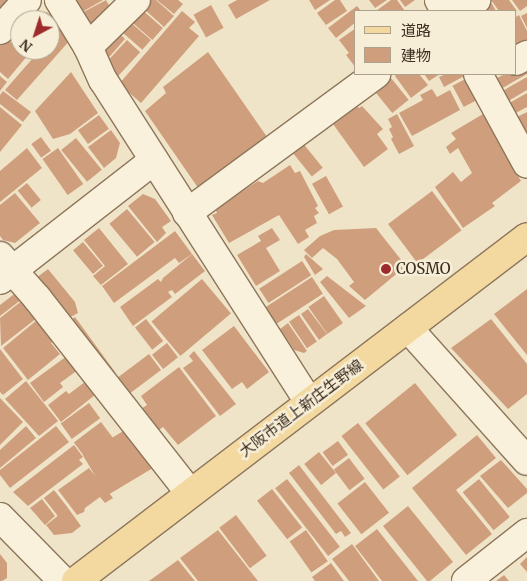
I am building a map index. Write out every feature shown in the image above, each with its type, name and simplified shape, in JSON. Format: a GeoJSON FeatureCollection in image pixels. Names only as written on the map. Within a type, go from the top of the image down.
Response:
{"type":"FeatureCollection","features":[{"type":"Feature","properties":{"kind":"main road","name":"大阪市道上新庄生野線"},"geometry":{"type":"LineString","coordinates":[[76,581],[527,237]]}},
{"type":"Feature","properties":{"kind":"street"},"geometry":{"type":"LineString","coordinates":[[0,30],[27,0]]}},
{"type":"Feature","properties":{"kind":"street"},"geometry":{"type":"LineString","coordinates":[[59,0],[88,47],[103,80],[309,402]]}},
{"type":"Feature","properties":{"kind":"street"},"geometry":{"type":"LineString","coordinates":[[88,47],[136,0]]}},
{"type":"Feature","properties":{"kind":"street"},"geometry":{"type":"LineString","coordinates":[[462,10],[476,0]]}},
{"type":"Feature","properties":{"kind":"street"},"geometry":{"type":"LineString","coordinates":[[187,213],[375,75]]}},
{"type":"Feature","properties":{"kind":"street"},"geometry":{"type":"LineString","coordinates":[[485,76],[527,164]]}},
{"type":"Feature","properties":{"kind":"street"},"geometry":{"type":"LineString","coordinates":[[154,160],[4,269],[38,298],[190,493]]}},
{"type":"Feature","properties":{"kind":"street"},"geometry":{"type":"LineString","coordinates":[[408,328],[527,460]]}},
{"type":"Feature","properties":{"kind":"street"},"geometry":{"type":"LineString","coordinates":[[0,517],[63,581]]}},
{"type":"Feature","properties":{"kind":"street"},"geometry":{"type":"LineString","coordinates":[[466,581],[527,534]]}},
{"type":"Feature","properties":{"kind":"building"},"geometry":{"type":"Polygon","coordinates":[[[0,0],[8,0],[13,5],[0,14],[0,0]]]}},
{"type":"Feature","properties":{"kind":"building"},"geometry":{"type":"Polygon","coordinates":[[[77,0],[103,0],[75,16],[69,4],[77,0]]]}},
{"type":"Feature","properties":{"kind":"building"},"geometry":{"type":"Polygon","coordinates":[[[106,0],[113,12],[84,31],[76,16],[106,0]]]}},
{"type":"Feature","properties":{"kind":"building"},"geometry":{"type":"Polygon","coordinates":[[[150,0],[156,0],[174,16],[164,27],[143,8],[150,0]]]}},
{"type":"Feature","properties":{"kind":"building"},"geometry":{"type":"Polygon","coordinates":[[[157,0],[178,0],[183,4],[174,14],[157,0]]]}},
{"type":"Feature","properties":{"kind":"building"},"geometry":{"type":"Polygon","coordinates":[[[237,0],[270,0],[236,19],[228,5],[237,0]]]}},
{"type":"Feature","properties":{"kind":"building"},"geometry":{"type":"Polygon","coordinates":[[[309,0],[330,0],[315,10],[309,0]]]}},
{"type":"Feature","properties":{"kind":"building"},"geometry":{"type":"Polygon","coordinates":[[[335,0],[340,0],[347,11],[326,25],[317,13],[335,0]]]}},
{"type":"Feature","properties":{"kind":"building"},"geometry":{"type":"Polygon","coordinates":[[[369,0],[387,0],[375,8],[369,0]]]}},
{"type":"Feature","properties":{"kind":"building"},"geometry":{"type":"Polygon","coordinates":[[[391,0],[397,0],[404,10],[377,10],[391,0]]]}},
{"type":"Feature","properties":{"kind":"building"},"geometry":{"type":"Polygon","coordinates":[[[400,0],[415,0],[405,7],[400,0]]]}},
{"type":"Feature","properties":{"kind":"building"},"geometry":{"type":"Polygon","coordinates":[[[491,0],[509,0],[516,10],[498,10],[491,0]]]}},
{"type":"Feature","properties":{"kind":"building"},"geometry":{"type":"Polygon","coordinates":[[[512,0],[527,0],[527,6],[520,11],[512,0]]]}},
{"type":"Feature","properties":{"kind":"building"},"geometry":{"type":"Polygon","coordinates":[[[491,2],[495,10],[478,10],[491,2]]]}},
{"type":"Feature","properties":{"kind":"building"},"geometry":{"type":"Polygon","coordinates":[[[211,5],[224,28],[206,37],[194,15],[211,5]]]}},
{"type":"Feature","properties":{"kind":"building"},"geometry":{"type":"Polygon","coordinates":[[[357,6],[360,10],[354,10],[354,24],[336,38],[328,28],[357,6]]]}},
{"type":"Feature","properties":{"kind":"building"},"geometry":{"type":"Polygon","coordinates":[[[141,9],[163,28],[152,40],[131,21],[141,9]]]}},
{"type":"Feature","properties":{"kind":"building"},"geometry":{"type":"Polygon","coordinates":[[[182,11],[195,22],[189,28],[199,36],[141,103],[119,84],[182,11]]]}},
{"type":"Feature","properties":{"kind":"building"},"geometry":{"type":"Polygon","coordinates":[[[527,13],[527,28],[521,16],[527,13]]]}},
{"type":"Feature","properties":{"kind":"building"},"geometry":{"type":"Polygon","coordinates":[[[519,15],[527,31],[527,48],[519,52],[517,47],[517,16],[519,15]]]}},
{"type":"Feature","properties":{"kind":"building"},"geometry":{"type":"Polygon","coordinates":[[[129,21],[151,40],[142,50],[120,31],[129,21]]]}},
{"type":"Feature","properties":{"kind":"building"},"geometry":{"type":"Polygon","coordinates":[[[354,29],[354,65],[346,55],[349,53],[339,40],[354,29]]]}},
{"type":"Feature","properties":{"kind":"building"},"geometry":{"type":"Polygon","coordinates":[[[60,30],[71,39],[60,51],[60,30]]]}},
{"type":"Feature","properties":{"kind":"building"},"geometry":{"type":"Polygon","coordinates":[[[116,30],[125,39],[104,63],[99,49],[116,30]]]}},
{"type":"Feature","properties":{"kind":"building"},"geometry":{"type":"Polygon","coordinates":[[[6,38],[10,41],[10,60],[24,60],[8,79],[0,72],[0,45],[6,38]]]}},
{"type":"Feature","properties":{"kind":"building"},"geometry":{"type":"Polygon","coordinates":[[[127,40],[140,52],[118,76],[104,64],[127,40]]]}},
{"type":"Feature","properties":{"kind":"building"},"geometry":{"type":"Polygon","coordinates":[[[208,52],[272,144],[203,195],[145,111],[166,93],[163,87],[208,52]]]}},
{"type":"Feature","properties":{"kind":"building"},"geometry":{"type":"Polygon","coordinates":[[[31,60],[52,60],[17,100],[5,90],[31,60]]]}},
{"type":"Feature","properties":{"kind":"building"},"geometry":{"type":"Polygon","coordinates":[[[527,68],[527,74],[499,90],[493,80],[503,75],[517,75],[527,68]]]}},
{"type":"Feature","properties":{"kind":"building"},"geometry":{"type":"Polygon","coordinates":[[[71,72],[98,113],[70,134],[53,139],[35,111],[71,72]]]}},
{"type":"Feature","properties":{"kind":"building"},"geometry":{"type":"Polygon","coordinates":[[[420,75],[428,85],[411,98],[395,76],[420,75]]]}},
{"type":"Feature","properties":{"kind":"building"},"geometry":{"type":"Polygon","coordinates":[[[425,75],[438,75],[429,81],[425,75]]]}},
{"type":"Feature","properties":{"kind":"building"},"geometry":{"type":"Polygon","coordinates":[[[444,75],[466,75],[444,87],[439,77],[444,75]]]}},
{"type":"Feature","properties":{"kind":"building"},"geometry":{"type":"Polygon","coordinates":[[[0,76],[7,82],[0,91],[0,76]]]}},
{"type":"Feature","properties":{"kind":"building"},"geometry":{"type":"Polygon","coordinates":[[[471,76],[482,97],[464,107],[452,86],[471,76]]]}},
{"type":"Feature","properties":{"kind":"building"},"geometry":{"type":"Polygon","coordinates":[[[527,77],[527,90],[505,103],[499,93],[527,77]]]}},
{"type":"Feature","properties":{"kind":"building"},"geometry":{"type":"Polygon","coordinates":[[[391,78],[409,100],[392,113],[375,91],[391,78]]]}},
{"type":"Feature","properties":{"kind":"building"},"geometry":{"type":"Polygon","coordinates":[[[432,89],[437,97],[450,90],[460,110],[412,136],[399,113],[423,100],[420,95],[432,89]]]}},
{"type":"Feature","properties":{"kind":"building"},"geometry":{"type":"Polygon","coordinates":[[[3,91],[31,112],[23,122],[0,104],[0,95],[3,91]]]}},
{"type":"Feature","properties":{"kind":"building"},"geometry":{"type":"Polygon","coordinates":[[[527,93],[527,107],[512,115],[506,105],[527,93]]]}},
{"type":"Feature","properties":{"kind":"building"},"geometry":{"type":"Polygon","coordinates":[[[357,106],[359,108],[362,106],[383,129],[377,134],[388,149],[364,167],[333,124],[357,106]]]}},
{"type":"Feature","properties":{"kind":"building"},"geometry":{"type":"Polygon","coordinates":[[[0,107],[22,125],[0,152],[0,107]]]}},
{"type":"Feature","properties":{"kind":"building"},"geometry":{"type":"Polygon","coordinates":[[[527,112],[527,141],[513,119],[527,112]]]}},
{"type":"Feature","properties":{"kind":"building"},"geometry":{"type":"Polygon","coordinates":[[[397,114],[414,146],[399,154],[391,139],[393,137],[389,129],[392,127],[388,119],[397,114]]]}},
{"type":"Feature","properties":{"kind":"building"},"geometry":{"type":"Polygon","coordinates":[[[483,114],[521,181],[492,203],[495,206],[463,228],[435,187],[453,172],[461,182],[472,173],[458,148],[450,154],[446,147],[456,139],[451,133],[483,114]]]}},
{"type":"Feature","properties":{"kind":"building"},"geometry":{"type":"Polygon","coordinates":[[[99,115],[109,129],[88,144],[78,130],[99,115]]]}},
{"type":"Feature","properties":{"kind":"building"},"geometry":{"type":"Polygon","coordinates":[[[111,130],[120,143],[116,158],[104,168],[88,147],[111,130]]]}},
{"type":"Feature","properties":{"kind":"building"},"geometry":{"type":"Polygon","coordinates":[[[41,137],[51,151],[41,158],[31,144],[41,137]]]}},
{"type":"Feature","properties":{"kind":"building"},"geometry":{"type":"Polygon","coordinates":[[[76,138],[102,170],[87,182],[61,150],[76,138]]]}},
{"type":"Feature","properties":{"kind":"building"},"geometry":{"type":"Polygon","coordinates":[[[302,142],[323,168],[312,176],[291,151],[302,142]]]}},
{"type":"Feature","properties":{"kind":"building"},"geometry":{"type":"Polygon","coordinates":[[[27,148],[42,168],[0,202],[0,171],[27,148]]]}},
{"type":"Feature","properties":{"kind":"building"},"geometry":{"type":"Polygon","coordinates":[[[58,148],[83,184],[68,195],[42,159],[58,148]]]}},
{"type":"Feature","properties":{"kind":"building"},"geometry":{"type":"Polygon","coordinates":[[[290,165],[295,173],[300,171],[318,206],[315,208],[319,213],[314,216],[317,223],[305,230],[309,237],[298,244],[279,215],[229,243],[212,215],[217,213],[215,209],[258,181],[263,183],[290,165]]]}},
{"type":"Feature","properties":{"kind":"building"},"geometry":{"type":"Polygon","coordinates":[[[326,176],[343,207],[329,214],[312,184],[326,176]]]}},
{"type":"Feature","properties":{"kind":"building"},"geometry":{"type":"Polygon","coordinates":[[[27,183],[41,200],[32,208],[18,191],[27,183]]]}},
{"type":"Feature","properties":{"kind":"building"},"geometry":{"type":"Polygon","coordinates":[[[432,191],[461,230],[418,263],[388,224],[432,191]]]}},
{"type":"Feature","properties":{"kind":"building"},"geometry":{"type":"Polygon","coordinates":[[[15,193],[40,223],[15,243],[3,240],[0,236],[0,205],[15,193]]]}},
{"type":"Feature","properties":{"kind":"building"},"geometry":{"type":"Polygon","coordinates":[[[143,194],[155,199],[171,221],[162,227],[166,233],[157,242],[128,206],[143,194]]]}},
{"type":"Feature","properties":{"kind":"building"},"geometry":{"type":"Polygon","coordinates":[[[127,209],[155,242],[137,257],[109,224],[127,209]]]}},
{"type":"Feature","properties":{"kind":"building"},"geometry":{"type":"Polygon","coordinates":[[[99,228],[128,264],[101,285],[93,276],[105,266],[84,240],[99,228]]]}},
{"type":"Feature","properties":{"kind":"building"},"geometry":{"type":"Polygon","coordinates":[[[272,228],[280,240],[266,248],[280,271],[256,286],[237,255],[261,241],[258,236],[272,228]]]}},
{"type":"Feature","properties":{"kind":"building"},"geometry":{"type":"Polygon","coordinates":[[[376,228],[406,266],[365,300],[349,286],[354,282],[337,259],[323,248],[312,258],[304,250],[320,236],[334,230],[376,228]]]}},
{"type":"Feature","properties":{"kind":"building"},"geometry":{"type":"Polygon","coordinates":[[[175,231],[192,254],[179,263],[175,258],[114,303],[102,286],[175,231]]]}},
{"type":"Feature","properties":{"kind":"building"},"geometry":{"type":"Polygon","coordinates":[[[83,242],[103,266],[93,274],[73,250],[83,242]]]}},
{"type":"Feature","properties":{"kind":"building"},"geometry":{"type":"Polygon","coordinates":[[[192,254],[205,271],[175,294],[172,290],[168,292],[172,297],[133,326],[120,307],[158,279],[161,282],[163,278],[192,254]]]}},
{"type":"Feature","properties":{"kind":"building"},"geometry":{"type":"Polygon","coordinates":[[[306,254],[323,269],[315,275],[304,257],[306,254]]]}},
{"type":"Feature","properties":{"kind":"building"},"geometry":{"type":"Polygon","coordinates":[[[302,261],[311,275],[268,303],[259,289],[302,261]]]}},
{"type":"Feature","properties":{"kind":"building"},"geometry":{"type":"Polygon","coordinates":[[[48,269],[75,302],[78,313],[67,319],[36,278],[48,269]]]}},
{"type":"Feature","properties":{"kind":"building"},"geometry":{"type":"Polygon","coordinates":[[[327,276],[366,306],[349,318],[320,282],[327,276]]]}},
{"type":"Feature","properties":{"kind":"building"},"geometry":{"type":"Polygon","coordinates":[[[312,277],[323,294],[276,324],[265,307],[312,277]]]}},
{"type":"Feature","properties":{"kind":"building"},"geometry":{"type":"Polygon","coordinates":[[[202,279],[231,313],[180,356],[151,321],[202,279]]]}},
{"type":"Feature","properties":{"kind":"building"},"geometry":{"type":"Polygon","coordinates":[[[527,289],[527,355],[494,314],[527,289]]]}},
{"type":"Feature","properties":{"kind":"building"},"geometry":{"type":"Polygon","coordinates":[[[17,292],[26,296],[0,316],[0,305],[17,292]]]}},
{"type":"Feature","properties":{"kind":"building"},"geometry":{"type":"Polygon","coordinates":[[[28,296],[42,314],[1,346],[0,318],[28,296]]]}},
{"type":"Feature","properties":{"kind":"building"},"geometry":{"type":"Polygon","coordinates":[[[324,296],[343,323],[327,334],[308,307],[324,296]]]}},
{"type":"Feature","properties":{"kind":"building"},"geometry":{"type":"Polygon","coordinates":[[[308,309],[327,334],[319,340],[301,314],[308,309]]]}},
{"type":"Feature","properties":{"kind":"building"},"geometry":{"type":"Polygon","coordinates":[[[299,315],[317,342],[307,348],[289,322],[299,315]]]}},
{"type":"Feature","properties":{"kind":"building"},"geometry":{"type":"Polygon","coordinates":[[[75,317],[116,373],[110,377],[69,321],[75,317]]]}},
{"type":"Feature","properties":{"kind":"building"},"geometry":{"type":"Polygon","coordinates":[[[146,319],[163,341],[152,350],[135,328],[146,319]]]}},
{"type":"Feature","properties":{"kind":"building"},"geometry":{"type":"Polygon","coordinates":[[[491,319],[527,364],[527,394],[508,409],[451,348],[491,319]]]}},
{"type":"Feature","properties":{"kind":"building"},"geometry":{"type":"Polygon","coordinates":[[[37,320],[60,354],[28,380],[3,348],[37,320]]]}},
{"type":"Feature","properties":{"kind":"building"},"geometry":{"type":"Polygon","coordinates":[[[288,323],[307,351],[304,353],[294,350],[280,329],[288,323]]]}},
{"type":"Feature","properties":{"kind":"building"},"geometry":{"type":"Polygon","coordinates":[[[234,326],[269,372],[247,389],[242,382],[232,389],[202,350],[234,326]]]}},
{"type":"Feature","properties":{"kind":"building"},"geometry":{"type":"Polygon","coordinates":[[[167,343],[178,357],[163,369],[152,355],[167,343]]]}},
{"type":"Feature","properties":{"kind":"building"},"geometry":{"type":"Polygon","coordinates":[[[0,349],[23,379],[3,395],[0,392],[0,349]]]}},
{"type":"Feature","properties":{"kind":"building"},"geometry":{"type":"Polygon","coordinates":[[[194,351],[236,404],[220,416],[183,368],[193,361],[189,356],[194,351]]]}},
{"type":"Feature","properties":{"kind":"building"},"geometry":{"type":"Polygon","coordinates":[[[71,353],[82,367],[60,383],[63,387],[44,402],[30,383],[71,353]]]}},
{"type":"Feature","properties":{"kind":"building"},"geometry":{"type":"Polygon","coordinates":[[[149,354],[161,370],[125,397],[113,381],[149,354]]]}},
{"type":"Feature","properties":{"kind":"building"},"geometry":{"type":"Polygon","coordinates":[[[179,367],[216,416],[178,445],[163,427],[156,432],[139,410],[147,405],[141,396],[179,367]]]}},
{"type":"Feature","properties":{"kind":"building"},"geometry":{"type":"Polygon","coordinates":[[[90,378],[100,391],[61,422],[48,405],[66,391],[69,394],[90,378]]]}},
{"type":"Feature","properties":{"kind":"building"},"geometry":{"type":"Polygon","coordinates":[[[26,381],[58,421],[39,436],[5,399],[26,381]]]}},
{"type":"Feature","properties":{"kind":"building"},"geometry":{"type":"Polygon","coordinates":[[[415,383],[457,435],[407,475],[365,423],[415,383]]]}},
{"type":"Feature","properties":{"kind":"building"},"geometry":{"type":"Polygon","coordinates":[[[0,398],[23,422],[0,445],[0,398]]]}},
{"type":"Feature","properties":{"kind":"building"},"geometry":{"type":"Polygon","coordinates":[[[89,403],[100,418],[72,439],[61,424],[89,403]]]}},
{"type":"Feature","properties":{"kind":"building"},"geometry":{"type":"Polygon","coordinates":[[[101,422],[113,438],[86,458],[74,442],[101,422]]]}},
{"type":"Feature","properties":{"kind":"building"},"geometry":{"type":"Polygon","coordinates":[[[358,423],[400,477],[383,490],[341,436],[358,423]]]}},
{"type":"Feature","properties":{"kind":"building"},"geometry":{"type":"Polygon","coordinates":[[[26,426],[36,438],[0,468],[0,450],[26,426]]]}},
{"type":"Feature","properties":{"kind":"building"},"geometry":{"type":"Polygon","coordinates":[[[56,426],[69,442],[10,488],[0,475],[0,470],[56,426]]]}},
{"type":"Feature","properties":{"kind":"building"},"geometry":{"type":"Polygon","coordinates":[[[130,427],[154,467],[107,496],[83,455],[130,427]]]}},
{"type":"Feature","properties":{"kind":"building"},"geometry":{"type":"Polygon","coordinates":[[[477,435],[496,458],[456,490],[492,534],[466,555],[412,488],[477,435]]]}},
{"type":"Feature","properties":{"kind":"building"},"geometry":{"type":"Polygon","coordinates":[[[338,441],[348,455],[333,466],[323,452],[338,441]]]}},
{"type":"Feature","properties":{"kind":"building"},"geometry":{"type":"Polygon","coordinates":[[[74,445],[83,457],[79,460],[83,464],[28,506],[13,492],[74,445]]]}},
{"type":"Feature","properties":{"kind":"building"},"geometry":{"type":"Polygon","coordinates":[[[319,452],[336,473],[321,485],[304,464],[319,452]]]}},
{"type":"Feature","properties":{"kind":"building"},"geometry":{"type":"Polygon","coordinates":[[[349,458],[365,479],[349,490],[334,469],[349,458]]]}},
{"type":"Feature","properties":{"kind":"building"},"geometry":{"type":"Polygon","coordinates":[[[501,460],[527,489],[527,493],[508,508],[480,476],[501,460]]]}},
{"type":"Feature","properties":{"kind":"building"},"geometry":{"type":"Polygon","coordinates":[[[299,465],[351,533],[345,537],[341,531],[336,534],[289,473],[299,465]]]}},
{"type":"Feature","properties":{"kind":"building"},"geometry":{"type":"Polygon","coordinates":[[[89,468],[113,498],[105,503],[100,497],[85,508],[84,512],[77,515],[58,490],[89,468]]]}},
{"type":"Feature","properties":{"kind":"building"},"geometry":{"type":"Polygon","coordinates":[[[287,479],[340,547],[328,556],[275,488],[287,479]]]}},
{"type":"Feature","properties":{"kind":"building"},"geometry":{"type":"Polygon","coordinates":[[[479,479],[510,517],[494,530],[463,492],[479,479]]]}},
{"type":"Feature","properties":{"kind":"building"},"geometry":{"type":"Polygon","coordinates":[[[365,482],[389,513],[361,534],[337,504],[365,482]]]}},
{"type":"Feature","properties":{"kind":"building"},"geometry":{"type":"Polygon","coordinates":[[[272,489],[302,528],[287,539],[257,501],[272,489]]]}},
{"type":"Feature","properties":{"kind":"building"},"geometry":{"type":"Polygon","coordinates":[[[54,490],[68,508],[58,516],[44,498],[54,490]]]}},
{"type":"Feature","properties":{"kind":"building"},"geometry":{"type":"Polygon","coordinates":[[[42,499],[55,516],[45,525],[30,508],[42,499]]]}},
{"type":"Feature","properties":{"kind":"building"},"geometry":{"type":"Polygon","coordinates":[[[408,506],[453,562],[430,581],[427,581],[383,526],[408,506]]]}},
{"type":"Feature","properties":{"kind":"building"},"geometry":{"type":"Polygon","coordinates":[[[68,508],[81,526],[72,533],[54,535],[46,525],[68,508]]]}},
{"type":"Feature","properties":{"kind":"building"},"geometry":{"type":"Polygon","coordinates":[[[236,515],[267,556],[250,568],[219,528],[236,515]]]}},
{"type":"Feature","properties":{"kind":"building"},"geometry":{"type":"Polygon","coordinates":[[[377,529],[418,581],[382,581],[355,546],[377,529]]]}},
{"type":"Feature","properties":{"kind":"building"},"geometry":{"type":"Polygon","coordinates":[[[218,530],[258,581],[198,581],[180,558],[218,530]]]}},
{"type":"Feature","properties":{"kind":"building"},"geometry":{"type":"Polygon","coordinates":[[[306,530],[328,561],[311,573],[290,541],[306,530]]]}},
{"type":"Feature","properties":{"kind":"building"},"geometry":{"type":"Polygon","coordinates":[[[352,544],[379,581],[349,581],[332,559],[352,544]]]}},
{"type":"Feature","properties":{"kind":"building"},"geometry":{"type":"Polygon","coordinates":[[[0,554],[7,563],[7,578],[2,581],[0,581],[0,554]]]}},
{"type":"Feature","properties":{"kind":"building"},"geometry":{"type":"Polygon","coordinates":[[[527,557],[527,572],[520,564],[527,557]]]}},
{"type":"Feature","properties":{"kind":"building"},"geometry":{"type":"Polygon","coordinates":[[[178,560],[195,581],[149,581],[178,560]]]}},
{"type":"Feature","properties":{"kind":"building"},"geometry":{"type":"Polygon","coordinates":[[[331,563],[344,581],[315,581],[312,577],[331,563]]]}},
{"type":"Feature","properties":{"kind":"building"},"geometry":{"type":"Polygon","coordinates":[[[504,575],[509,581],[496,581],[504,575]]]}},
{"type":"Feature","properties":{"kind":"place","name":"COSMO"},"geometry":{"type":"Point","coordinates":[386,269]}}]}
